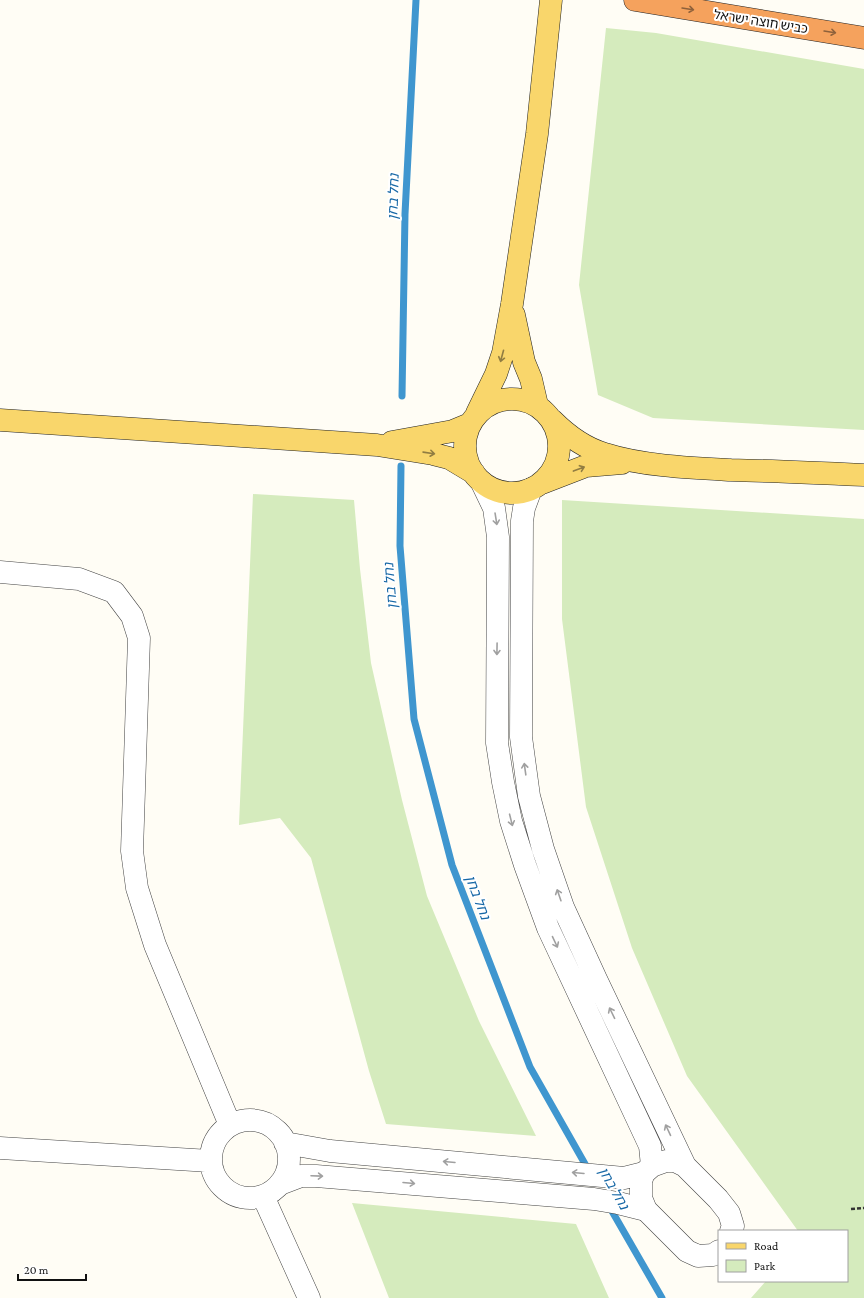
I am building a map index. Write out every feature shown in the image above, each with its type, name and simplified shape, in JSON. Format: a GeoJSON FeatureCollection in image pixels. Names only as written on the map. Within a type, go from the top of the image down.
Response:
{"type":"FeatureCollection","features":[{"type":"Feature","properties":{"kind":"highway","name":"כביש חוצה ישראל"},"geometry":{"type":"LineString","coordinates":[[635,0],[864,38]]}},
{"type":"Feature","properties":{"kind":"main road"},"geometry":{"type":"LineString","coordinates":[[478,478],[468,462],[465,449],[466,436],[496,374],[503,353],[512,304],[537,134],[551,0]]}},
{"type":"Feature","properties":{"kind":"main road"},"geometry":{"type":"LineString","coordinates":[[512,304],[524,362],[545,413],[559,436],[560,449],[557,462],[552,473],[537,486]]}},
{"type":"Feature","properties":{"kind":"main road"},"geometry":{"type":"LineString","coordinates":[[377,445],[453,430],[474,419],[488,405],[500,400],[512,398],[525,399],[545,413],[567,434],[581,443],[604,454],[637,462],[701,468],[864,475]]}},
{"type":"Feature","properties":{"kind":"main road"},"geometry":{"type":"LineString","coordinates":[[0,420],[377,445],[449,458],[494,490],[506,493],[519,493],[586,466],[637,462]]}},
{"type":"Feature","properties":{"kind":"street"},"geometry":{"type":"LineString","coordinates":[[478,478],[494,508],[498,537],[497,743],[511,821],[525,865],[548,928],[660,1162],[718,1199],[730,1212],[733,1226],[731,1230]]}},
{"type":"Feature","properties":{"kind":"street"},"geometry":{"type":"LineString","coordinates":[[537,486],[524,508],[522,522],[520,686],[521,737],[529,796],[543,849],[563,907],[596,979],[660,1162]]}},
{"type":"Feature","properties":{"kind":"street"},"geometry":{"type":"LineString","coordinates":[[0,572],[79,579],[114,592],[132,616],[139,638],[132,808],[132,851],[137,888],[155,945],[230,1125]]}},
{"type":"Feature","properties":{"kind":"street"},"geometry":{"type":"LineString","coordinates":[[272,1190],[285,1175],[288,1164],[288,1153],[280,1133],[262,1121],[240,1121],[230,1125],[221,1132],[215,1141],[211,1151],[210,1162],[217,1181],[224,1189],[233,1194],[248,1198],[272,1190],[300,1176],[316,1176],[594,1199],[618,1203],[651,1215]]}},
{"type":"Feature","properties":{"kind":"street"},"geometry":{"type":"LineString","coordinates":[[285,1143],[300,1147],[330,1151],[624,1178],[660,1162]]}},
{"type":"Feature","properties":{"kind":"street"},"geometry":{"type":"LineString","coordinates":[[0,1148],[210,1162]]}},
{"type":"Feature","properties":{"kind":"street"},"geometry":{"type":"LineString","coordinates":[[660,1162],[641,1182],[640,1198],[651,1215],[687,1251],[698,1256],[713,1255],[718,1252]]}},
{"type":"Feature","properties":{"kind":"street"},"geometry":{"type":"LineString","coordinates":[[272,1190],[309,1298]]}},
{"type":"Feature","properties":{"kind":"path"},"geometry":{"type":"LineString","coordinates":[[851,1209],[864,1208]]}},
{"type":"Feature","properties":{"kind":"green space"},"geometry":{"type":"Polygon","coordinates":[[[606,28],[656,33],[864,69],[864,430],[653,418],[598,395],[579,285],[606,28]]]}},
{"type":"Feature","properties":{"kind":"green space"},"geometry":{"type":"Polygon","coordinates":[[[253,494],[354,500],[371,663],[402,800],[427,896],[479,1021],[536,1136],[386,1124],[369,1071],[311,858],[280,818],[239,825],[253,494]]]}},
{"type":"Feature","properties":{"kind":"green space"},"geometry":{"type":"Polygon","coordinates":[[[562,500],[864,519],[864,1298],[751,1298],[765,1282],[848,1282],[848,1230],[797,1230],[687,1076],[632,948],[586,807],[562,619],[562,500]]]}},
{"type":"Feature","properties":{"kind":"green space"},"geometry":{"type":"Polygon","coordinates":[[[352,1203],[576,1224],[609,1298],[389,1298],[352,1203]]]}},
{"type":"Feature","properties":{"kind":"waterway","name":"נחל בחן"},"geometry":{"type":"LineString","coordinates":[[402,396],[405,214],[416,0]]}},
{"type":"Feature","properties":{"kind":"waterway","name":"נחל בחן"},"geometry":{"type":"LineString","coordinates":[[401,466],[400,546],[414,719],[452,865],[530,1067],[589,1171]]}},
{"type":"Feature","properties":{"kind":"waterway","name":"נחל בחן"},"geometry":{"type":"LineString","coordinates":[[609,1206],[662,1298]]}}]}
